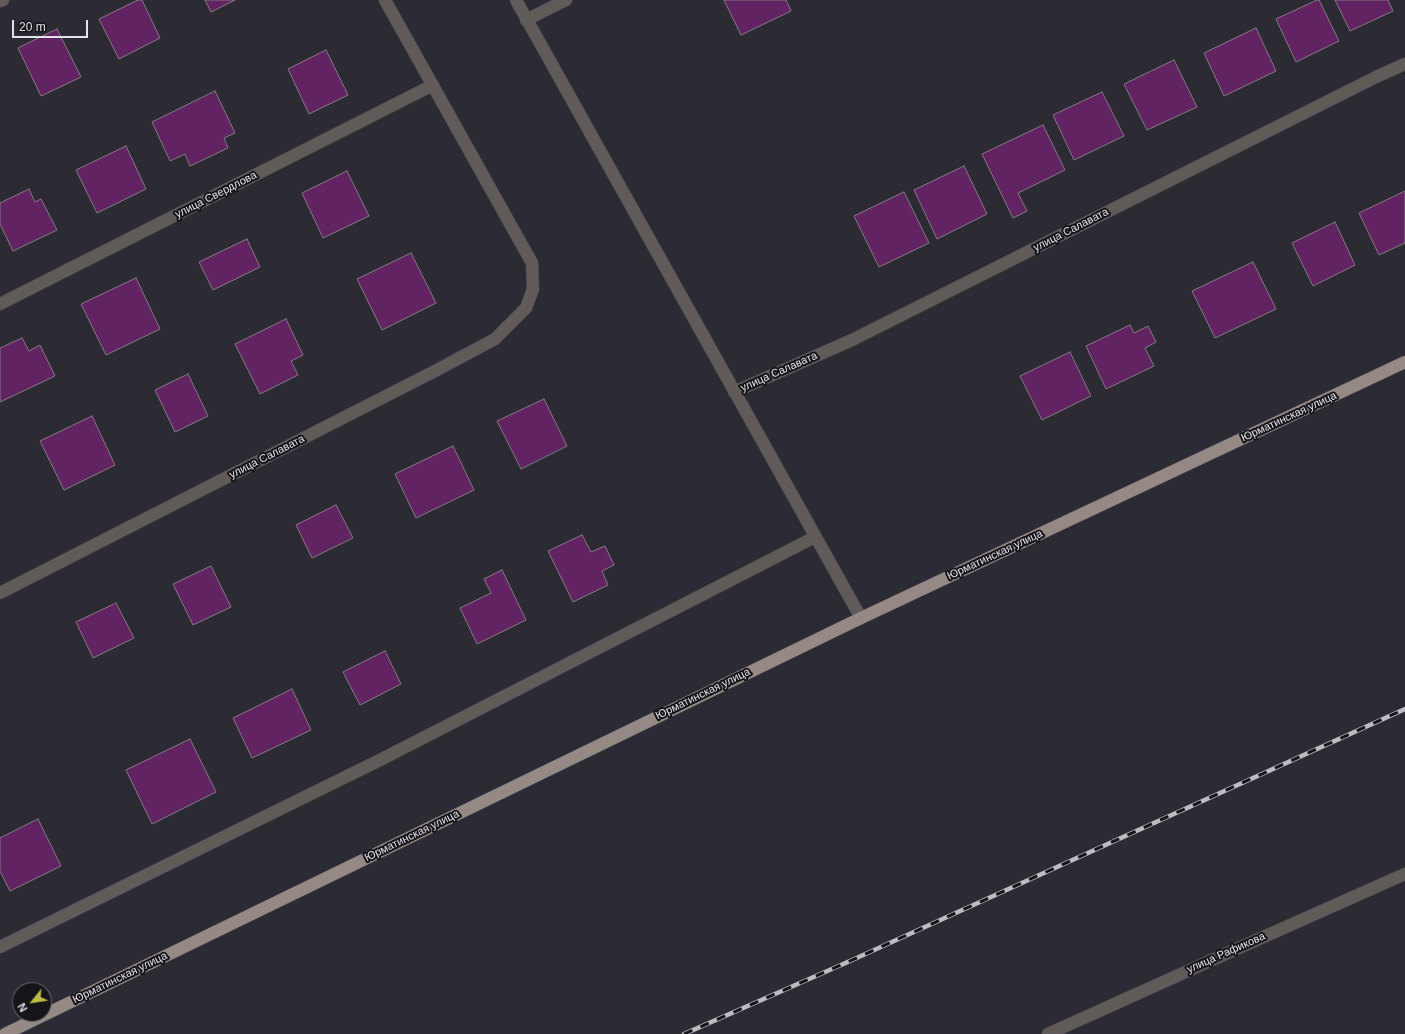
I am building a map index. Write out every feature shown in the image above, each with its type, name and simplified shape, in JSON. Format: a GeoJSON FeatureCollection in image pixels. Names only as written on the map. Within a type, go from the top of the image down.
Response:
{"type":"FeatureCollection","features":[{"type":"Feature","properties":{"kind":"main road","name":"Юрматинская улица"},"geometry":{"type":"LineString","coordinates":[[5,1034],[861,618],[1405,362]]}},
{"type":"Feature","properties":{"kind":"street"},"geometry":{"type":"LineString","coordinates":[[385,0],[433,85]]}},
{"type":"Feature","properties":{"kind":"street"},"geometry":{"type":"LineString","coordinates":[[516,0],[694,316],[734,392],[861,618]]}},
{"type":"Feature","properties":{"kind":"street"},"geometry":{"type":"LineString","coordinates":[[526,20],[566,0]]}},
{"type":"Feature","properties":{"kind":"street","name":"улица Салавата"},"geometry":{"type":"LineString","coordinates":[[734,392],[852,340],[1405,64]]}},
{"type":"Feature","properties":{"kind":"street","name":"улица Свердлова"},"geometry":{"type":"LineString","coordinates":[[0,304],[433,85]]}},
{"type":"Feature","properties":{"kind":"street","name":"улица Салавата"},"geometry":{"type":"LineString","coordinates":[[0,593],[495,339],[526,308],[533,289],[532,263],[433,85]]}},
{"type":"Feature","properties":{"kind":"street"},"geometry":{"type":"LineString","coordinates":[[0,947],[380,760],[815,537]]}},
{"type":"Feature","properties":{"kind":"street","name":"улица Рафикова"},"geometry":{"type":"LineString","coordinates":[[1048,1034],[1405,874]]}},
{"type":"Feature","properties":{"kind":"building"},"geometry":{"type":"Polygon","coordinates":[[[138,0],[142,0],[160,38],[119,59],[99,19],[138,0]]]}},
{"type":"Feature","properties":{"kind":"building"},"geometry":{"type":"Polygon","coordinates":[[[205,0],[235,0],[211,12],[205,0]]]}},
{"type":"Feature","properties":{"kind":"building"},"geometry":{"type":"Polygon","coordinates":[[[724,0],[786,0],[791,11],[741,35],[724,0]]]}},
{"type":"Feature","properties":{"kind":"building"},"geometry":{"type":"Polygon","coordinates":[[[1319,0],[1339,41],[1296,62],[1276,19],[1319,0]]]}},
{"type":"Feature","properties":{"kind":"building"},"geometry":{"type":"Polygon","coordinates":[[[1335,0],[1388,0],[1393,11],[1350,31],[1335,0]]]}},
{"type":"Feature","properties":{"kind":"building"},"geometry":{"type":"Polygon","coordinates":[[[1256,28],[1276,71],[1224,96],[1204,53],[1256,28]]]}},
{"type":"Feature","properties":{"kind":"building"},"geometry":{"type":"Polygon","coordinates":[[[57,29],[81,77],[41,96],[18,48],[57,29]]]}},
{"type":"Feature","properties":{"kind":"building"},"geometry":{"type":"Polygon","coordinates":[[[326,50],[348,95],[309,114],[288,69],[326,50]]]}},
{"type":"Feature","properties":{"kind":"building"},"geometry":{"type":"Polygon","coordinates":[[[1174,60],[1197,107],[1147,130],[1124,84],[1174,60]]]}},
{"type":"Feature","properties":{"kind":"building"},"geometry":{"type":"Polygon","coordinates":[[[215,91],[235,133],[224,138],[228,148],[190,166],[185,154],[170,161],[152,122],[215,91]]]}},
{"type":"Feature","properties":{"kind":"building"},"geometry":{"type":"Polygon","coordinates":[[[1102,92],[1124,136],[1074,160],[1053,115],[1102,92]]]}},
{"type":"Feature","properties":{"kind":"building"},"geometry":{"type":"Polygon","coordinates":[[[1043,125],[1065,170],[1018,193],[1027,211],[1013,218],[982,154],[1043,125]]]}},
{"type":"Feature","properties":{"kind":"building"},"geometry":{"type":"Polygon","coordinates":[[[126,146],[146,189],[97,213],[76,170],[126,146]]]}},
{"type":"Feature","properties":{"kind":"building"},"geometry":{"type":"Polygon","coordinates":[[[964,166],[987,214],[937,239],[914,190],[964,166]]]}},
{"type":"Feature","properties":{"kind":"building"},"geometry":{"type":"Polygon","coordinates":[[[347,171],[369,216],[323,238],[302,193],[347,171]]]}},
{"type":"Feature","properties":{"kind":"building"},"geometry":{"type":"Polygon","coordinates":[[[29,189],[35,202],[41,199],[57,230],[13,251],[0,224],[0,203],[29,189]]]}},
{"type":"Feature","properties":{"kind":"building"},"geometry":{"type":"Polygon","coordinates":[[[1405,191],[1405,243],[1379,255],[1359,213],[1405,191]]]}},
{"type":"Feature","properties":{"kind":"building"},"geometry":{"type":"Polygon","coordinates":[[[904,192],[929,243],[879,267],[854,216],[904,192]]]}},
{"type":"Feature","properties":{"kind":"building"},"geometry":{"type":"Polygon","coordinates":[[[1335,222],[1355,265],[1313,286],[1292,243],[1335,222]]]}},
{"type":"Feature","properties":{"kind":"building"},"geometry":{"type":"Polygon","coordinates":[[[247,239],[260,267],[213,290],[199,262],[247,239]]]}},
{"type":"Feature","properties":{"kind":"building"},"geometry":{"type":"Polygon","coordinates":[[[411,253],[436,303],[382,330],[357,279],[411,253]]]}},
{"type":"Feature","properties":{"kind":"building"},"geometry":{"type":"Polygon","coordinates":[[[1253,262],[1276,309],[1215,338],[1192,291],[1253,262]]]}},
{"type":"Feature","properties":{"kind":"building"},"geometry":{"type":"Polygon","coordinates":[[[136,278],[160,329],[106,355],[81,304],[136,278]]]}},
{"type":"Feature","properties":{"kind":"building"},"geometry":{"type":"Polygon","coordinates":[[[286,319],[303,355],[291,361],[298,375],[260,394],[235,344],[286,319]]]}},
{"type":"Feature","properties":{"kind":"building"},"geometry":{"type":"Polygon","coordinates":[[[1130,325],[1134,333],[1148,326],[1156,342],[1145,348],[1154,366],[1106,389],[1086,346],[1130,325]]]}},
{"type":"Feature","properties":{"kind":"building"},"geometry":{"type":"Polygon","coordinates":[[[22,338],[29,351],[40,345],[55,376],[0,402],[0,348],[22,338]]]}},
{"type":"Feature","properties":{"kind":"building"},"geometry":{"type":"Polygon","coordinates":[[[1070,352],[1091,396],[1042,420],[1020,376],[1070,352]]]}},
{"type":"Feature","properties":{"kind":"building"},"geometry":{"type":"Polygon","coordinates":[[[188,374],[208,416],[175,432],[155,390],[188,374]]]}},
{"type":"Feature","properties":{"kind":"building"},"geometry":{"type":"Polygon","coordinates":[[[544,399],[567,446],[521,469],[497,421],[544,399]]]}},
{"type":"Feature","properties":{"kind":"building"},"geometry":{"type":"Polygon","coordinates":[[[92,416],[115,465],[64,490],[40,441],[92,416]]]}},
{"type":"Feature","properties":{"kind":"building"},"geometry":{"type":"Polygon","coordinates":[[[453,446],[474,490],[416,518],[395,474],[453,446]]]}},
{"type":"Feature","properties":{"kind":"building"},"geometry":{"type":"Polygon","coordinates":[[[336,505],[353,538],[312,558],[296,525],[336,505]]]}},
{"type":"Feature","properties":{"kind":"building"},"geometry":{"type":"Polygon","coordinates":[[[582,535],[591,552],[605,546],[614,565],[602,571],[608,585],[573,602],[548,551],[582,535]]]}},
{"type":"Feature","properties":{"kind":"building"},"geometry":{"type":"Polygon","coordinates":[[[211,566],[231,607],[193,625],[173,584],[211,566]]]}},
{"type":"Feature","properties":{"kind":"building"},"geometry":{"type":"Polygon","coordinates":[[[502,570],[526,620],[477,644],[460,608],[491,593],[484,579],[502,570]]]}},
{"type":"Feature","properties":{"kind":"building"},"geometry":{"type":"Polygon","coordinates":[[[116,603],[134,638],[93,658],[76,622],[116,603]]]}},
{"type":"Feature","properties":{"kind":"building"},"geometry":{"type":"Polygon","coordinates":[[[385,651],[401,684],[360,705],[343,672],[385,651]]]}},
{"type":"Feature","properties":{"kind":"building"},"geometry":{"type":"Polygon","coordinates":[[[292,689],[311,730],[252,758],[233,718],[292,689]]]}},
{"type":"Feature","properties":{"kind":"building"},"geometry":{"type":"Polygon","coordinates":[[[190,739],[216,792],[152,824],[126,770],[190,739]]]}},
{"type":"Feature","properties":{"kind":"building"},"geometry":{"type":"Polygon","coordinates":[[[38,819],[61,866],[10,891],[0,871],[0,838],[38,819]]]}},
{"type":"Feature","properties":{"kind":"railway"},"geometry":{"type":"LineString","coordinates":[[684,1034],[850,961],[1405,709]]}}]}
